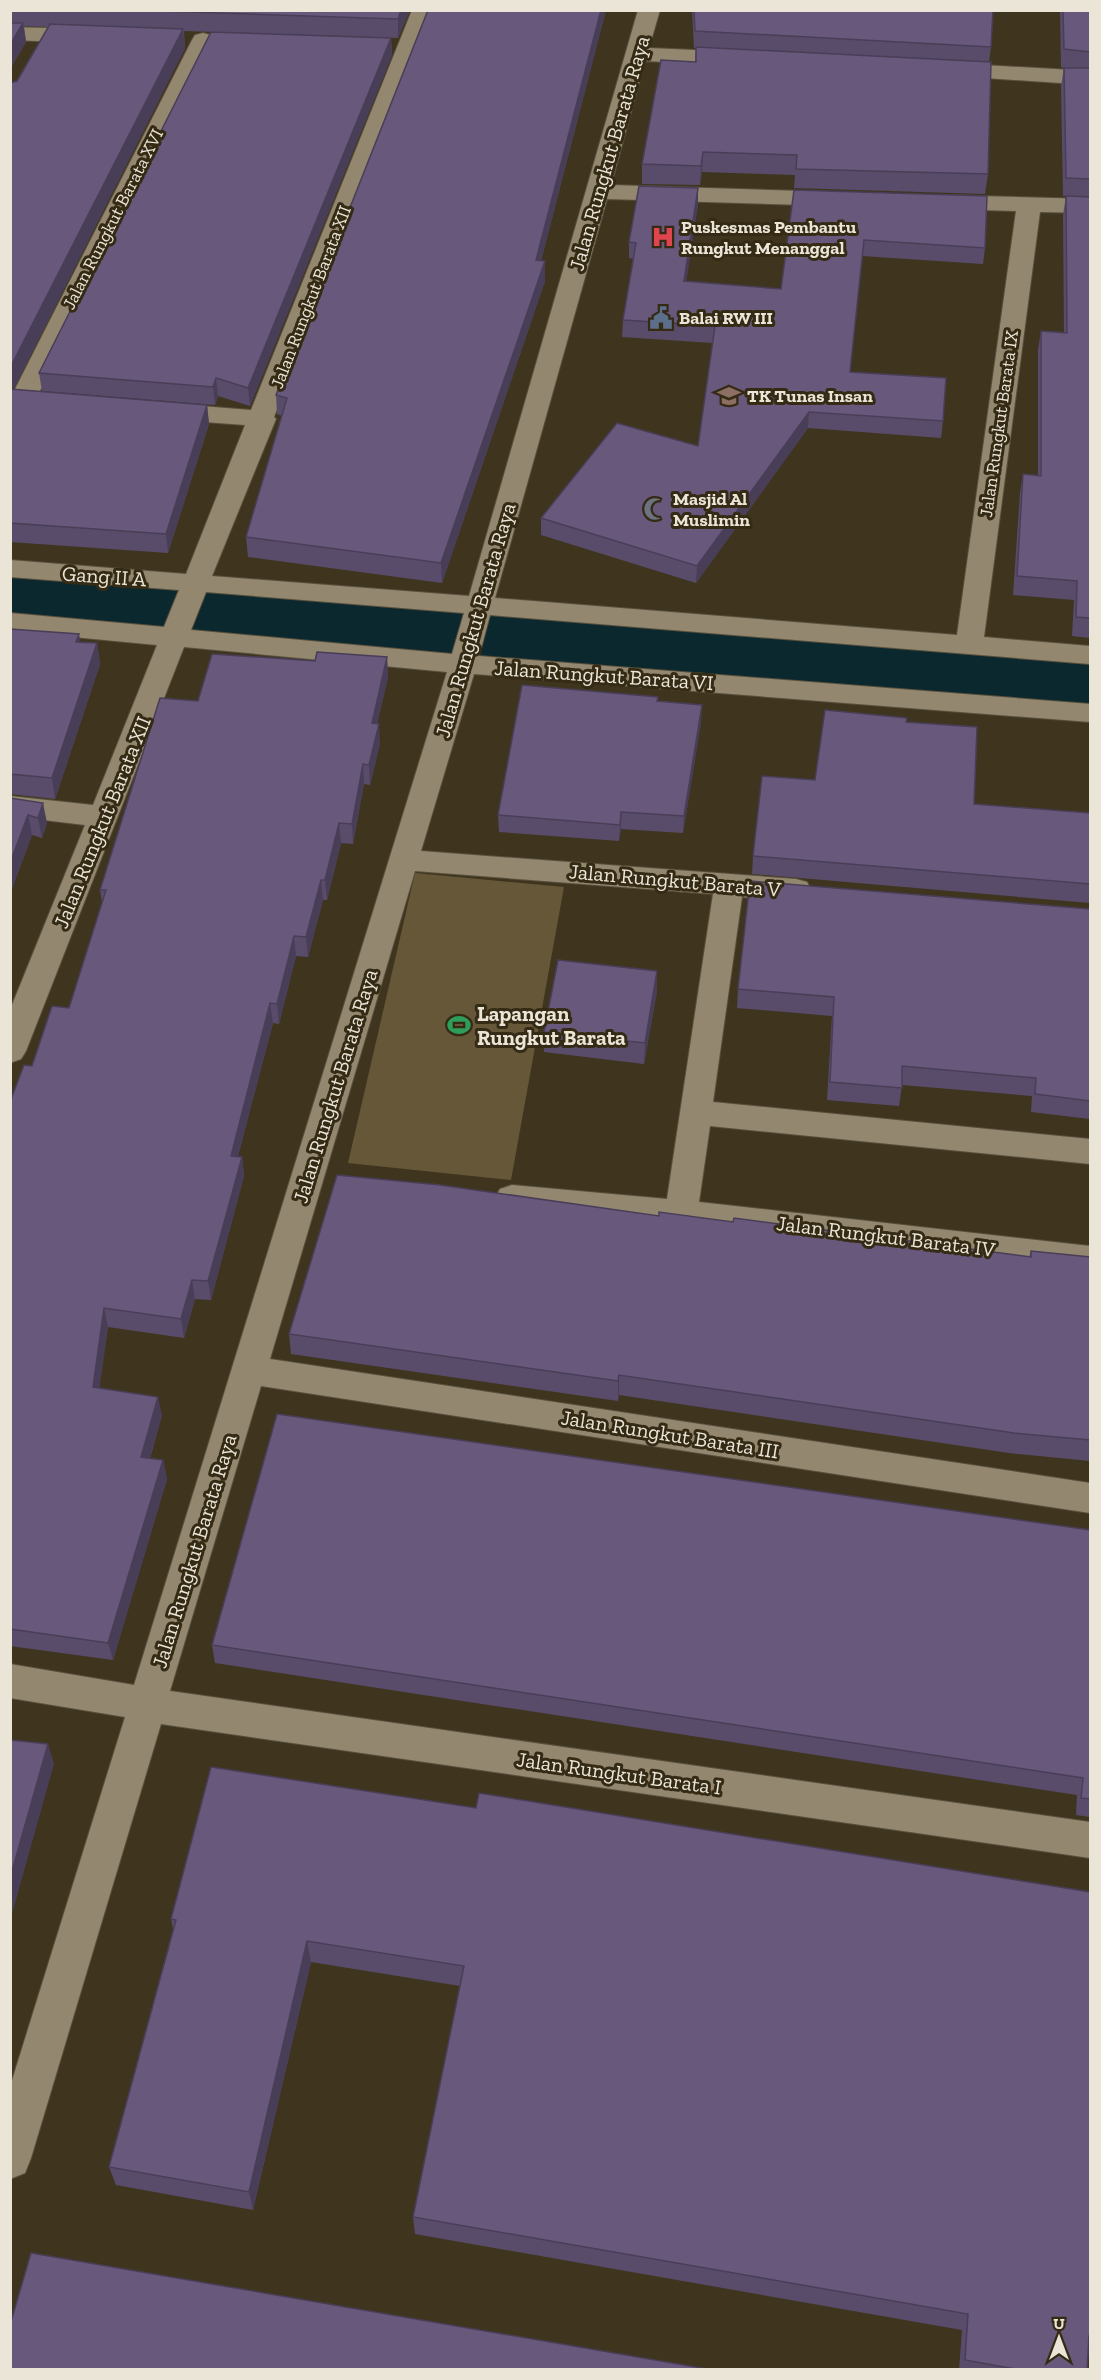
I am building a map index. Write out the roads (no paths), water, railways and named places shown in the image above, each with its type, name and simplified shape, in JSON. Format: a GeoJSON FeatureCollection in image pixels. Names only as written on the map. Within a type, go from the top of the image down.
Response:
{"type":"FeatureCollection","features":[{"type":"Feature","properties":{"kind":"street","name":"Jalan Rungkut Barata XII"},"geometry":{"type":"LineString","coordinates":[[10,1051],[105,817],[195,588],[207,551],[263,419],[397,46],[423,10]]}},
{"type":"Feature","properties":{"kind":"street","name":"Jalan Rungkut Barata Raya"},"geometry":{"type":"LineString","coordinates":[[10,2158],[249,1370],[321,1180],[404,860],[479,610],[649,10]]}},
{"type":"Feature","properties":{"kind":"street"},"geometry":{"type":"LineString","coordinates":[[10,33],[113,36]]}},
{"type":"Feature","properties":{"kind":"street"},"geometry":{"type":"LineString","coordinates":[[34,54],[45,34]]}},
{"type":"Feature","properties":{"kind":"street","name":"Jalan Rungkut Barata XVI"},"geometry":{"type":"LineString","coordinates":[[26,400],[203,40]]}},
{"type":"Feature","properties":{"kind":"street"},"geometry":{"type":"LineString","coordinates":[[637,54],[756,60]]}},
{"type":"Feature","properties":{"kind":"street"},"geometry":{"type":"LineString","coordinates":[[923,69],[1090,78]]}},
{"type":"Feature","properties":{"kind":"street"},"geometry":{"type":"LineString","coordinates":[[598,192],[861,199]]}},
{"type":"Feature","properties":{"kind":"street"},"geometry":{"type":"LineString","coordinates":[[921,201],[1090,206]]}},
{"type":"Feature","properties":{"kind":"street","name":"Jalan Rungkut Barata IX"},"geometry":{"type":"LineString","coordinates":[[969,645],[1029,204]]}},
{"type":"Feature","properties":{"kind":"street"},"geometry":{"type":"LineString","coordinates":[[137,409],[263,419]]}},
{"type":"Feature","properties":{"kind":"street","name":"Gang II A"},"geometry":{"type":"LineString","coordinates":[[10,568],[195,588]]}},
{"type":"Feature","properties":{"kind":"street"},"geometry":{"type":"LineString","coordinates":[[195,588],[1090,655]]}},
{"type":"Feature","properties":{"kind":"street","name":"Jalan Rungkut Barata VI"},"geometry":{"type":"LineString","coordinates":[[10,622],[176,632],[1090,713]]}},
{"type":"Feature","properties":{"kind":"street"},"geometry":{"type":"LineString","coordinates":[[10,806],[105,817]]}},
{"type":"Feature","properties":{"kind":"street","name":"Jalan Rungkut Barata V"},"geometry":{"type":"LineString","coordinates":[[404,860],[822,892]]}},
{"type":"Feature","properties":{"kind":"street"},"geometry":{"type":"LineString","coordinates":[[681,1213],[729,885]]}},
{"type":"Feature","properties":{"kind":"street"},"geometry":{"type":"LineString","coordinates":[[695,1112],[1090,1152]]}},
{"type":"Feature","properties":{"kind":"street","name":"Jalan Rungkut Barata IV"},"geometry":{"type":"LineString","coordinates":[[483,1195],[681,1213],[1090,1259]]}},
{"type":"Feature","properties":{"kind":"street","name":"Jalan Rungkut Barata III"},"geometry":{"type":"LineString","coordinates":[[249,1370],[1090,1498]]}},
{"type":"Feature","properties":{"kind":"street","name":"Jalan Rungkut Barata I"},"geometry":{"type":"LineString","coordinates":[[10,1681],[222,1717],[1090,1840]]}},
{"type":"Feature","properties":{"kind":"waterway"},"geometry":{"type":"LineString","coordinates":[[10,593],[530,634],[1090,683]]}},
{"type":"Feature","properties":{"kind":"place","name":"Puskesmas Pembantu Rungkut Menanggal"},"geometry":{"type":"Point","coordinates":[663,237]}},
{"type":"Feature","properties":{"kind":"place","name":"Balai RW III"},"geometry":{"type":"Point","coordinates":[661,318]}},
{"type":"Feature","properties":{"kind":"place","name":"TK Tunas Insan"},"geometry":{"type":"Point","coordinates":[729,396]}},
{"type":"Feature","properties":{"kind":"place","name":"Masjid Al Muslimin"},"geometry":{"type":"Point","coordinates":[655,509]}},
{"type":"Feature","properties":{"kind":"place","name":"Lapangan Rungkut Barata"},"geometry":{"type":"Point","coordinates":[459,1025]}}]}
